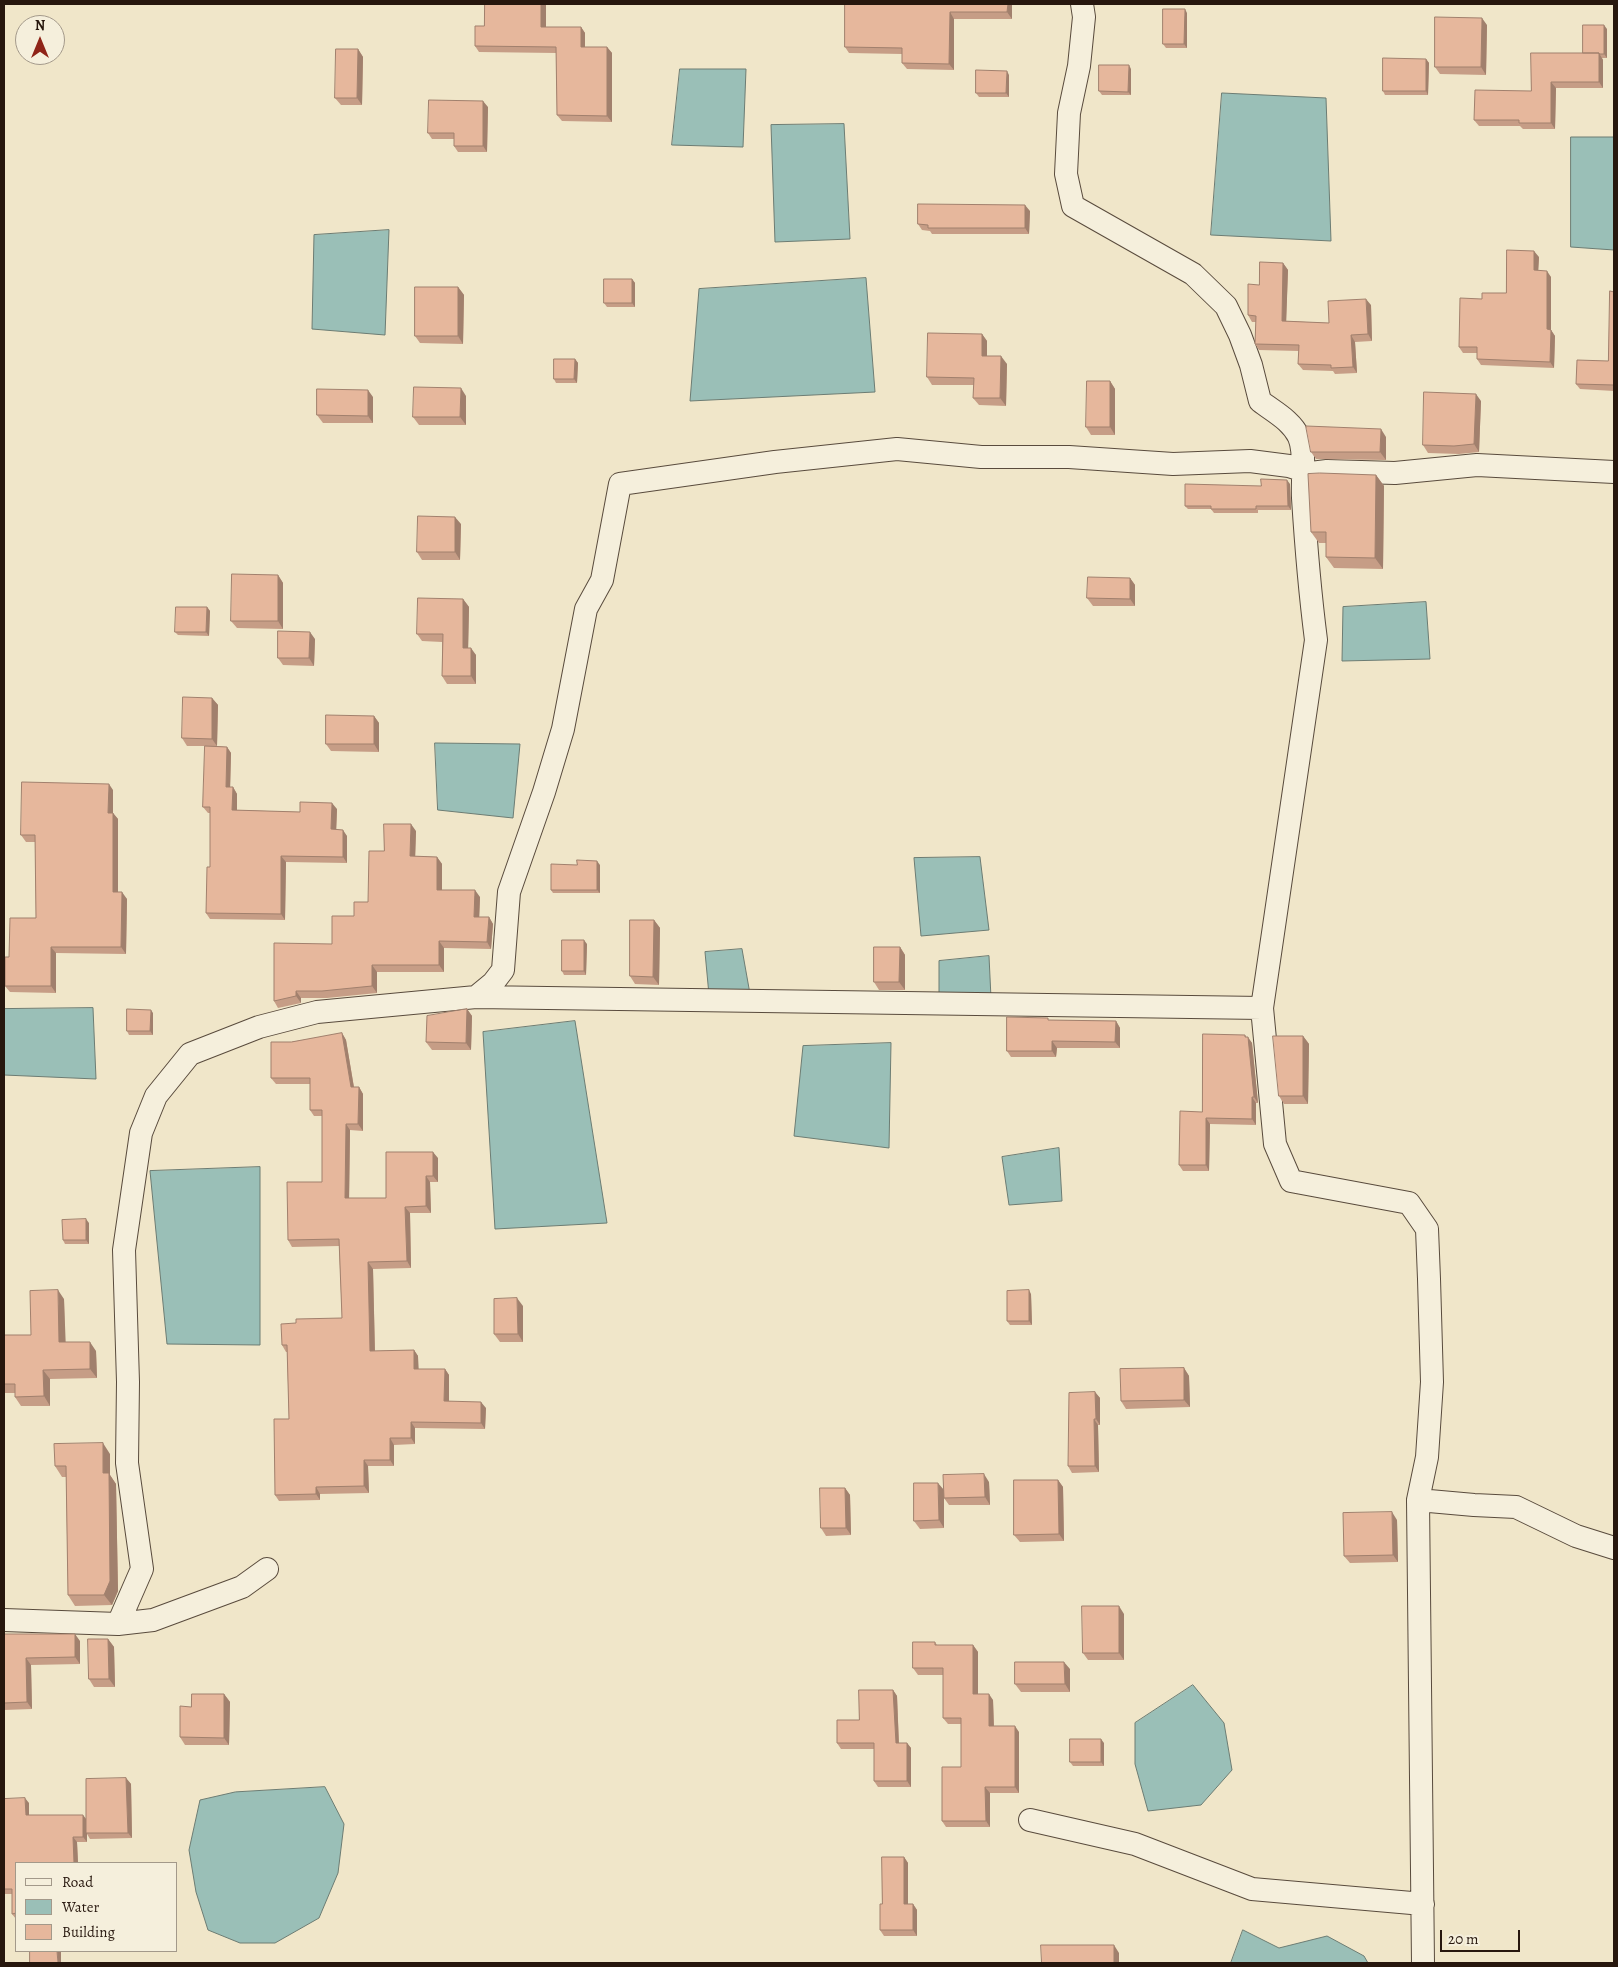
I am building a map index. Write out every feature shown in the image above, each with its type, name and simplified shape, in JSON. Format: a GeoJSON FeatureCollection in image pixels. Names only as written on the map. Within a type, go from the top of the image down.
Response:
{"type":"FeatureCollection","features":[{"type":"Feature","properties":{"kind":"street"},"geometry":{"type":"LineString","coordinates":[[1082,4],[1084,17],[1079,66],[1069,113],[1066,174],[1073,206],[1193,274],[1226,306],[1240,335],[1251,365],[1260,401],[1292,424],[1300,439],[1304,470],[1303,489],[1308,580],[1316,640],[1262,1008],[1275,1144],[1291,1181],[1410,1203],[1427,1229],[1432,1382],[1427,1458],[1418,1500],[1423,1963]]}},
{"type":"Feature","properties":{"kind":"street"},"geometry":{"type":"LineString","coordinates":[[476,997],[493,983],[503,970],[509,892],[544,792],[563,729],[586,609],[602,580],[620,484],[775,462],[897,449],[981,456],[1069,457],[1173,464],[1250,461],[1289,466],[1311,473],[1327,471],[1395,473],[1477,465],[1614,472]]}},
{"type":"Feature","properties":{"kind":"street"},"geometry":{"type":"LineString","coordinates":[[118,1624],[142,1569],[127,1463],[128,1382],[124,1250],[141,1133],[156,1096],[190,1054],[259,1027],[317,1012],[476,997],[1262,1008]]}},
{"type":"Feature","properties":{"kind":"street"},"geometry":{"type":"LineString","coordinates":[[1418,1500],[1516,1507],[1576,1536],[1614,1548]]}},
{"type":"Feature","properties":{"kind":"street"},"geometry":{"type":"LineString","coordinates":[[4,1620],[118,1624],[153,1620],[242,1587],[267,1569]]}},
{"type":"Feature","properties":{"kind":"street"},"geometry":{"type":"LineString","coordinates":[[1030,1820],[1135,1844],[1252,1889],[1422,1904]]}},
{"type":"Feature","properties":{"kind":"water"},"geometry":{"type":"Polygon","coordinates":[[[680,69],[746,69],[743,147],[672,145],[680,69]]]}},
{"type":"Feature","properties":{"kind":"water"},"geometry":{"type":"Polygon","coordinates":[[[1222,93],[1326,98],[1331,241],[1211,235],[1222,93]]]}},
{"type":"Feature","properties":{"kind":"water"},"geometry":{"type":"Polygon","coordinates":[[[844,124],[850,239],[775,242],[771,125],[844,124]]]}},
{"type":"Feature","properties":{"kind":"water"},"geometry":{"type":"Polygon","coordinates":[[[1571,137],[1614,137],[1614,250],[1571,247],[1571,137]]]}},
{"type":"Feature","properties":{"kind":"water"},"geometry":{"type":"Polygon","coordinates":[[[389,230],[385,335],[312,329],[314,235],[389,230]]]}},
{"type":"Feature","properties":{"kind":"water"},"geometry":{"type":"Polygon","coordinates":[[[866,278],[875,392],[690,401],[699,289],[866,278]]]}},
{"type":"Feature","properties":{"kind":"water"},"geometry":{"type":"Polygon","coordinates":[[[1426,602],[1430,659],[1342,661],[1343,607],[1426,602]]]}},
{"type":"Feature","properties":{"kind":"water"},"geometry":{"type":"Polygon","coordinates":[[[435,743],[520,744],[513,818],[438,810],[435,743]]]}},
{"type":"Feature","properties":{"kind":"water"},"geometry":{"type":"Polygon","coordinates":[[[980,857],[989,930],[921,936],[914,858],[980,857]]]}},
{"type":"Feature","properties":{"kind":"water"},"geometry":{"type":"Polygon","coordinates":[[[742,949],[750,994],[709,995],[705,952],[742,949]]]}},
{"type":"Feature","properties":{"kind":"water"},"geometry":{"type":"Polygon","coordinates":[[[989,956],[991,998],[939,1001],[939,961],[989,956]]]}},
{"type":"Feature","properties":{"kind":"water"},"geometry":{"type":"Polygon","coordinates":[[[93,1008],[96,1079],[4,1075],[4,1009],[93,1008]]]}},
{"type":"Feature","properties":{"kind":"water"},"geometry":{"type":"Polygon","coordinates":[[[575,1021],[607,1223],[495,1229],[483,1032],[575,1021]]]}},
{"type":"Feature","properties":{"kind":"water"},"geometry":{"type":"Polygon","coordinates":[[[891,1043],[889,1148],[794,1136],[803,1046],[891,1043]]]}},
{"type":"Feature","properties":{"kind":"water"},"geometry":{"type":"Polygon","coordinates":[[[1059,1148],[1062,1201],[1009,1205],[1002,1157],[1059,1148]]]}},
{"type":"Feature","properties":{"kind":"water"},"geometry":{"type":"Polygon","coordinates":[[[260,1167],[260,1345],[167,1344],[150,1171],[260,1167]]]}},
{"type":"Feature","properties":{"kind":"water"},"geometry":{"type":"Polygon","coordinates":[[[1193,1685],[1224,1723],[1232,1770],[1201,1805],[1148,1811],[1135,1764],[1135,1723],[1193,1685]]]}},
{"type":"Feature","properties":{"kind":"water"},"geometry":{"type":"Polygon","coordinates":[[[325,1787],[344,1824],[338,1873],[319,1918],[275,1943],[240,1943],[208,1930],[196,1892],[189,1850],[200,1800],[235,1792],[325,1787]]]}},
{"type":"Feature","properties":{"kind":"water"},"geometry":{"type":"Polygon","coordinates":[[[1243,1930],[1279,1948],[1327,1936],[1364,1956],[1368,1963],[1231,1963],[1243,1930]]]}},
{"type":"Feature","properties":{"kind":"building"},"geometry":{"type":"Polygon","coordinates":[[[485,4],[541,4],[541,27],[581,27],[581,47],[607,47],[607,116],[557,115],[556,47],[475,46],[475,26],[484,26],[485,4]]]}},
{"type":"Feature","properties":{"kind":"building"},"geometry":{"type":"Polygon","coordinates":[[[845,4],[1008,4],[1007,12],[950,12],[949,64],[902,63],[902,48],[845,47],[845,4]]]}},
{"type":"Feature","properties":{"kind":"building"},"geometry":{"type":"Polygon","coordinates":[[[1163,9],[1185,9],[1184,44],[1163,44],[1163,9]]]}},
{"type":"Feature","properties":{"kind":"building"},"geometry":{"type":"Polygon","coordinates":[[[1435,17],[1482,18],[1481,67],[1435,67],[1435,17]]]}},
{"type":"Feature","properties":{"kind":"building"},"geometry":{"type":"Polygon","coordinates":[[[1583,25],[1604,25],[1604,54],[1583,53],[1583,25]]]}},
{"type":"Feature","properties":{"kind":"building"},"geometry":{"type":"Polygon","coordinates":[[[336,49],[358,49],[357,98],[335,98],[336,49]]]}},
{"type":"Feature","properties":{"kind":"building"},"geometry":{"type":"Polygon","coordinates":[[[1531,53],[1599,53],[1599,82],[1551,82],[1551,123],[1519,123],[1519,120],[1474,120],[1475,90],[1531,91],[1531,53]]]}},
{"type":"Feature","properties":{"kind":"building"},"geometry":{"type":"Polygon","coordinates":[[[1383,58],[1426,59],[1426,91],[1383,91],[1383,58]]]}},
{"type":"Feature","properties":{"kind":"building"},"geometry":{"type":"Polygon","coordinates":[[[1099,65],[1129,65],[1128,92],[1099,91],[1099,65]]]}},
{"type":"Feature","properties":{"kind":"building"},"geometry":{"type":"Polygon","coordinates":[[[976,70],[1007,71],[1006,93],[976,93],[976,70]]]}},
{"type":"Feature","properties":{"kind":"building"},"geometry":{"type":"Polygon","coordinates":[[[429,100],[483,101],[483,146],[454,146],[454,133],[428,133],[429,100]]]}},
{"type":"Feature","properties":{"kind":"building"},"geometry":{"type":"Polygon","coordinates":[[[918,204],[1025,205],[1025,228],[928,228],[928,225],[918,224],[918,204]]]}},
{"type":"Feature","properties":{"kind":"building"},"geometry":{"type":"Polygon","coordinates":[[[1507,250],[1534,251],[1534,270],[1547,271],[1547,329],[1551,330],[1550,362],[1477,359],[1477,347],[1459,347],[1460,298],[1482,299],[1482,293],[1506,293],[1507,250]]]}},
{"type":"Feature","properties":{"kind":"building"},"geometry":{"type":"Polygon","coordinates":[[[1260,262],[1283,263],[1282,321],[1329,323],[1328,301],[1366,299],[1368,334],[1351,335],[1353,367],[1331,368],[1331,365],[1298,364],[1299,345],[1255,344],[1256,316],[1248,315],[1248,284],[1259,285],[1260,262]]]}},
{"type":"Feature","properties":{"kind":"building"},"geometry":{"type":"Polygon","coordinates":[[[604,279],[632,279],[632,303],[604,303],[604,279]]]}},
{"type":"Feature","properties":{"kind":"building"},"geometry":{"type":"Polygon","coordinates":[[[415,287],[458,287],[458,336],[415,336],[415,287]]]}},
{"type":"Feature","properties":{"kind":"building"},"geometry":{"type":"Polygon","coordinates":[[[1610,291],[1614,292],[1614,385],[1576,384],[1577,360],[1608,361],[1610,291]]]}},
{"type":"Feature","properties":{"kind":"building"},"geometry":{"type":"Polygon","coordinates":[[[928,333],[982,334],[982,356],[1001,356],[1000,398],[973,398],[974,378],[927,377],[928,333]]]}},
{"type":"Feature","properties":{"kind":"building"},"geometry":{"type":"Polygon","coordinates":[[[554,359],[575,359],[574,379],[554,379],[554,359]]]}},
{"type":"Feature","properties":{"kind":"building"},"geometry":{"type":"Polygon","coordinates":[[[1087,381],[1110,381],[1110,427],[1086,427],[1087,381]]]}},
{"type":"Feature","properties":{"kind":"building"},"geometry":{"type":"Polygon","coordinates":[[[414,387],[461,388],[460,417],[413,417],[414,387]]]}},
{"type":"Feature","properties":{"kind":"building"},"geometry":{"type":"Polygon","coordinates":[[[317,389],[368,390],[368,416],[317,415],[317,389]]]}},
{"type":"Feature","properties":{"kind":"building"},"geometry":{"type":"Polygon","coordinates":[[[1424,392],[1476,394],[1474,444],[1454,446],[1423,445],[1424,392]]]}},
{"type":"Feature","properties":{"kind":"building"},"geometry":{"type":"Polygon","coordinates":[[[1306,426],[1381,429],[1380,452],[1311,452],[1306,426]]]}},
{"type":"Feature","properties":{"kind":"building"},"geometry":{"type":"Polygon","coordinates":[[[1308,474],[1376,475],[1375,558],[1326,557],[1326,532],[1311,532],[1308,474]]]}},
{"type":"Feature","properties":{"kind":"building"},"geometry":{"type":"Polygon","coordinates":[[[1261,479],[1287,480],[1288,506],[1256,506],[1256,509],[1211,509],[1211,506],[1185,506],[1185,484],[1261,486],[1261,479]]]}},
{"type":"Feature","properties":{"kind":"building"},"geometry":{"type":"Polygon","coordinates":[[[418,516],[455,517],[455,552],[417,552],[418,516]]]}},
{"type":"Feature","properties":{"kind":"building"},"geometry":{"type":"Polygon","coordinates":[[[232,574],[278,575],[278,621],[231,621],[232,574]]]}},
{"type":"Feature","properties":{"kind":"building"},"geometry":{"type":"Polygon","coordinates":[[[1088,577],[1130,578],[1130,599],[1087,598],[1088,577]]]}},
{"type":"Feature","properties":{"kind":"building"},"geometry":{"type":"Polygon","coordinates":[[[418,598],[463,599],[463,648],[471,648],[471,676],[442,676],[443,634],[417,634],[418,598]]]}},
{"type":"Feature","properties":{"kind":"building"},"geometry":{"type":"Polygon","coordinates":[[[176,607],[207,607],[206,632],[175,632],[176,607]]]}},
{"type":"Feature","properties":{"kind":"building"},"geometry":{"type":"Polygon","coordinates":[[[278,631],[310,632],[309,658],[278,658],[278,631]]]}},
{"type":"Feature","properties":{"kind":"building"},"geometry":{"type":"Polygon","coordinates":[[[183,697],[212,698],[212,739],[182,738],[183,697]]]}},
{"type":"Feature","properties":{"kind":"building"},"geometry":{"type":"Polygon","coordinates":[[[326,715],[374,716],[374,744],[326,744],[326,715]]]}},
{"type":"Feature","properties":{"kind":"building"},"geometry":{"type":"Polygon","coordinates":[[[205,746],[227,747],[226,787],[233,787],[232,810],[300,812],[300,802],[332,803],[331,829],[343,830],[343,857],[281,856],[281,914],[206,913],[207,867],[210,867],[210,807],[203,807],[205,746]]]}},
{"type":"Feature","properties":{"kind":"building"},"geometry":{"type":"Polygon","coordinates":[[[22,782],[109,784],[108,813],[113,813],[113,892],[122,892],[121,947],[51,947],[51,986],[5,986],[5,957],[9,957],[10,918],[36,918],[35,835],[21,835],[22,782]]]}},
{"type":"Feature","properties":{"kind":"building"},"geometry":{"type":"Polygon","coordinates":[[[384,824],[411,824],[410,856],[437,857],[437,890],[475,890],[474,917],[489,917],[487,942],[439,941],[439,965],[372,965],[372,986],[322,991],[296,991],[296,996],[274,1001],[274,943],[332,944],[332,916],[354,916],[354,902],[368,902],[369,851],[384,851],[384,824]]]}},
{"type":"Feature","properties":{"kind":"building"},"geometry":{"type":"Polygon","coordinates":[[[577,860],[597,861],[597,890],[551,890],[551,864],[577,865],[577,860]]]}},
{"type":"Feature","properties":{"kind":"building"},"geometry":{"type":"Polygon","coordinates":[[[630,920],[654,920],[653,977],[630,976],[630,920]]]}},
{"type":"Feature","properties":{"kind":"building"},"geometry":{"type":"Polygon","coordinates":[[[562,940],[584,940],[584,971],[562,971],[562,940]]]}},
{"type":"Feature","properties":{"kind":"building"},"geometry":{"type":"Polygon","coordinates":[[[874,947],[900,947],[899,982],[874,982],[874,947]]]}},
{"type":"Feature","properties":{"kind":"building"},"geometry":{"type":"Polygon","coordinates":[[[127,1009],[151,1010],[150,1031],[127,1031],[127,1009]]]}},
{"type":"Feature","properties":{"kind":"building"},"geometry":{"type":"Polygon","coordinates":[[[467,1009],[466,1043],[426,1042],[427,1016],[467,1009]]]}},
{"type":"Feature","properties":{"kind":"building"},"geometry":{"type":"Polygon","coordinates":[[[1007,1017],[1116,1021],[1115,1042],[1052,1041],[1052,1051],[1007,1051],[1007,1017]]]}},
{"type":"Feature","properties":{"kind":"building"},"geometry":{"type":"Polygon","coordinates":[[[342,1033],[351,1087],[359,1087],[358,1124],[346,1124],[345,1198],[386,1198],[386,1152],[433,1152],[433,1176],[426,1176],[426,1206],[405,1207],[407,1261],[368,1262],[370,1351],[414,1350],[414,1369],[445,1369],[444,1401],[481,1402],[481,1423],[411,1422],[411,1438],[390,1438],[390,1460],[364,1460],[364,1486],[316,1487],[316,1494],[275,1495],[274,1419],[289,1419],[287,1345],[282,1345],[281,1324],[296,1323],[296,1319],[342,1318],[339,1239],[288,1240],[287,1182],[322,1182],[322,1110],[310,1110],[310,1078],[271,1078],[271,1042],[291,1042],[342,1033]]]}},
{"type":"Feature","properties":{"kind":"building"},"geometry":{"type":"Polygon","coordinates":[[[1203,1034],[1245,1035],[1245,1037],[1248,1037],[1254,1097],[1252,1097],[1252,1119],[1206,1118],[1206,1165],[1179,1165],[1180,1111],[1202,1112],[1203,1034]]]}},
{"type":"Feature","properties":{"kind":"building"},"geometry":{"type":"Polygon","coordinates":[[[1273,1036],[1303,1036],[1303,1096],[1279,1096],[1273,1036]]]}},
{"type":"Feature","properties":{"kind":"building"},"geometry":{"type":"Polygon","coordinates":[[[86,1219],[86,1240],[63,1240],[62,1220],[86,1219]]]}},
{"type":"Feature","properties":{"kind":"building"},"geometry":{"type":"Polygon","coordinates":[[[58,1290],[59,1342],[90,1342],[90,1369],[43,1370],[44,1396],[15,1397],[15,1384],[4,1384],[4,1335],[31,1335],[30,1291],[58,1290]]]}},
{"type":"Feature","properties":{"kind":"building"},"geometry":{"type":"Polygon","coordinates":[[[1029,1290],[1029,1321],[1007,1321],[1007,1291],[1029,1290]]]}},
{"type":"Feature","properties":{"kind":"building"},"geometry":{"type":"Polygon","coordinates":[[[517,1298],[518,1334],[494,1334],[494,1299],[517,1298]]]}},
{"type":"Feature","properties":{"kind":"building"},"geometry":{"type":"Polygon","coordinates":[[[1184,1368],[1184,1400],[1121,1401],[1120,1369],[1184,1368]]]}},
{"type":"Feature","properties":{"kind":"building"},"geometry":{"type":"Polygon","coordinates":[[[1095,1392],[1095,1466],[1068,1466],[1069,1393],[1095,1392]]]}},
{"type":"Feature","properties":{"kind":"building"},"geometry":{"type":"Polygon","coordinates":[[[103,1443],[103,1473],[109,1473],[110,1581],[104,1595],[68,1595],[66,1466],[55,1466],[54,1444],[103,1443]]]}},
{"type":"Feature","properties":{"kind":"building"},"geometry":{"type":"Polygon","coordinates":[[[984,1474],[985,1497],[944,1498],[943,1475],[984,1474]]]}},
{"type":"Feature","properties":{"kind":"building"},"geometry":{"type":"Polygon","coordinates":[[[1014,1480],[1058,1480],[1059,1534],[1014,1535],[1014,1480]]]}},
{"type":"Feature","properties":{"kind":"building"},"geometry":{"type":"Polygon","coordinates":[[[914,1483],[938,1483],[939,1520],[914,1521],[914,1483]]]}},
{"type":"Feature","properties":{"kind":"building"},"geometry":{"type":"Polygon","coordinates":[[[820,1488],[845,1488],[846,1528],[821,1528],[820,1488]]]}},
{"type":"Feature","properties":{"kind":"building"},"geometry":{"type":"Polygon","coordinates":[[[1392,1512],[1393,1555],[1344,1556],[1343,1513],[1392,1512]]]}},
{"type":"Feature","properties":{"kind":"building"},"geometry":{"type":"Polygon","coordinates":[[[1082,1606],[1119,1606],[1119,1653],[1083,1653],[1082,1606]]]}},
{"type":"Feature","properties":{"kind":"building"},"geometry":{"type":"Polygon","coordinates":[[[4,1634],[75,1634],[75,1657],[26,1658],[27,1702],[4,1703],[4,1634]]]}},
{"type":"Feature","properties":{"kind":"building"},"geometry":{"type":"Polygon","coordinates":[[[88,1639],[108,1639],[109,1679],[89,1679],[88,1639]]]}},
{"type":"Feature","properties":{"kind":"building"},"geometry":{"type":"Polygon","coordinates":[[[913,1642],[935,1642],[935,1645],[973,1645],[973,1694],[989,1694],[989,1726],[1015,1726],[1015,1787],[985,1787],[986,1821],[942,1821],[942,1767],[961,1767],[961,1718],[943,1718],[943,1668],[913,1668],[913,1642]]]}},
{"type":"Feature","properties":{"kind":"building"},"geometry":{"type":"Polygon","coordinates":[[[1015,1662],[1064,1662],[1065,1684],[1015,1684],[1015,1662]]]}},
{"type":"Feature","properties":{"kind":"building"},"geometry":{"type":"Polygon","coordinates":[[[859,1690],[893,1690],[896,1743],[907,1743],[907,1781],[874,1781],[874,1743],[837,1743],[837,1720],[859,1720],[859,1690]]]}},
{"type":"Feature","properties":{"kind":"building"},"geometry":{"type":"Polygon","coordinates":[[[192,1694],[224,1694],[224,1738],[180,1737],[180,1706],[191,1707],[192,1694]]]}},
{"type":"Feature","properties":{"kind":"building"},"geometry":{"type":"Polygon","coordinates":[[[1070,1739],[1101,1739],[1101,1762],[1070,1762],[1070,1739]]]}},
{"type":"Feature","properties":{"kind":"building"},"geometry":{"type":"Polygon","coordinates":[[[126,1778],[128,1833],[86,1833],[86,1779],[126,1778]]]}},
{"type":"Feature","properties":{"kind":"building"},"geometry":{"type":"Polygon","coordinates":[[[25,1798],[26,1815],[83,1815],[83,1837],[73,1837],[74,1862],[15,1862],[15,1913],[12,1914],[12,1889],[4,1889],[4,1799],[25,1798]]]}},
{"type":"Feature","properties":{"kind":"building"},"geometry":{"type":"Polygon","coordinates":[[[882,1857],[904,1857],[904,1904],[913,1904],[913,1930],[880,1930],[882,1857]]]}},
{"type":"Feature","properties":{"kind":"building"},"geometry":{"type":"Polygon","coordinates":[[[1041,1945],[1114,1945],[1114,1963],[1042,1963],[1041,1945]]]}},
{"type":"Feature","properties":{"kind":"building"},"geometry":{"type":"Polygon","coordinates":[[[30,1952],[57,1952],[58,1963],[30,1963],[30,1952]]]}}]}
